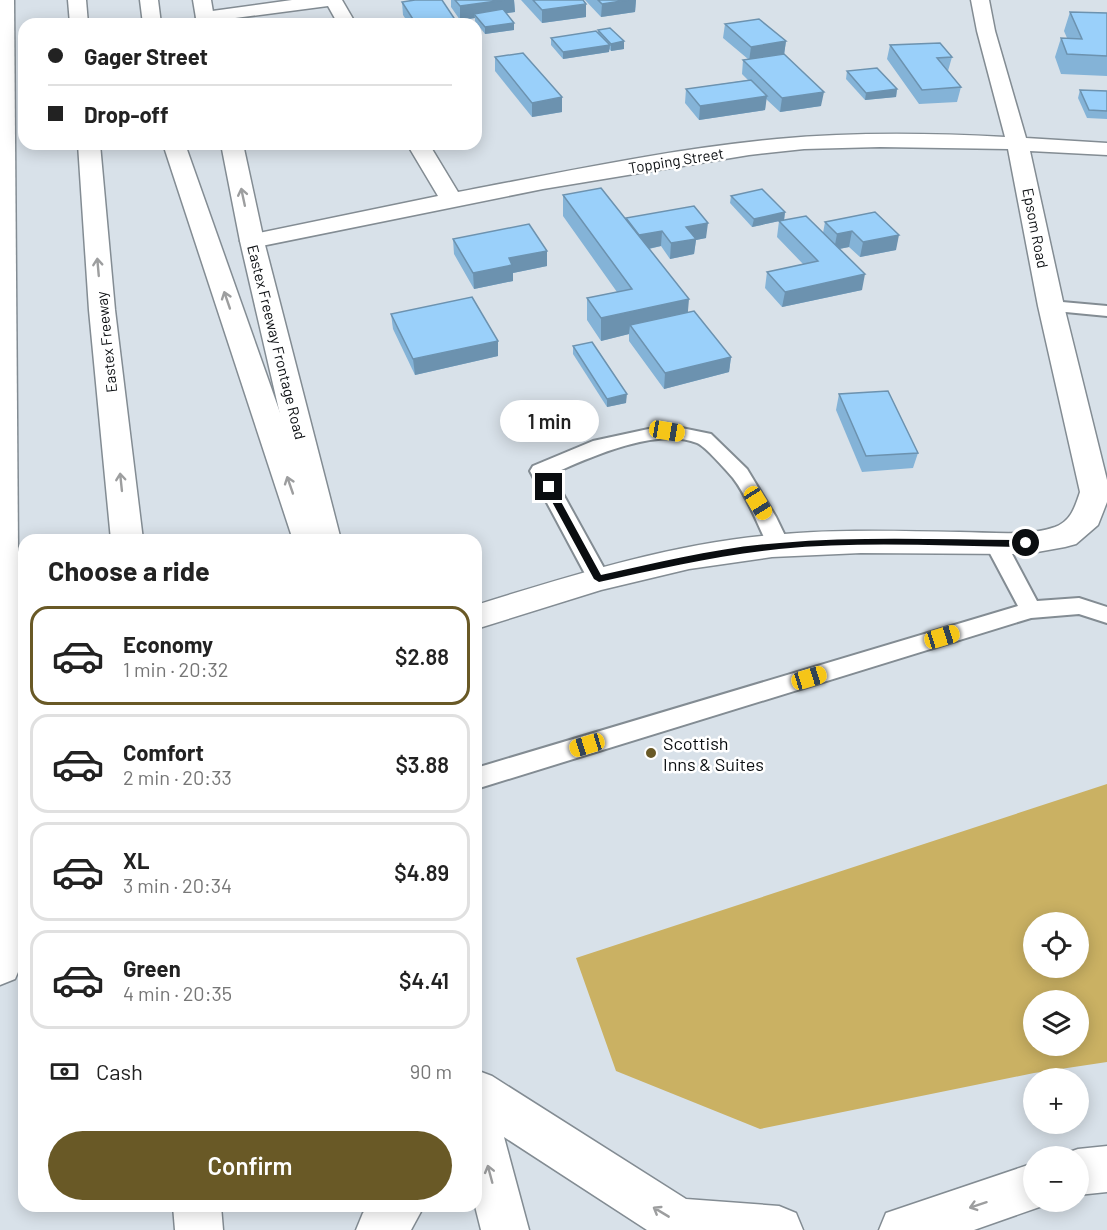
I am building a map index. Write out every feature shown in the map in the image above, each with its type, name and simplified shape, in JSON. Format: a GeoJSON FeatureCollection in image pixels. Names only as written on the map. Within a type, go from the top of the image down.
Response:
{"type":"FeatureCollection","features":[{"type":"Feature","properties":{"kind":"main road"},"geometry":{"type":"LineString","coordinates":[[77,0],[78,18]]}},
{"type":"Feature","properties":{"kind":"main road"},"geometry":{"type":"LineString","coordinates":[[149,0],[151,18]]}},
{"type":"Feature","properties":{"kind":"main road"},"geometry":{"type":"LineString","coordinates":[[204,14],[332,0],[343,18]]}},
{"type":"Feature","properties":{"kind":"main road","name":"Epsom Road"},"geometry":{"type":"LineString","coordinates":[[980,0],[986,32],[1018,142],[1051,306],[1099,508]]}},
{"type":"Feature","properties":{"kind":"main road"},"geometry":{"type":"LineString","coordinates":[[0,965],[5,1]]}},
{"type":"Feature","properties":{"kind":"main road","name":"Topping Street"},"geometry":{"type":"LineString","coordinates":[[252,241],[451,200],[679,159],[759,148],[854,142],[1018,142],[1107,149]]}},
{"type":"Feature","properties":{"kind":"main road","name":"Eastex Freeway"},"geometry":{"type":"LineString","coordinates":[[89,150],[102,310],[126,534]]}},
{"type":"Feature","properties":{"kind":"main road"},"geometry":{"type":"LineString","coordinates":[[176,150],[307,534]]}},
{"type":"Feature","properties":{"kind":"main road","name":"Eastex Freeway Frontage Road"},"geometry":{"type":"LineString","coordinates":[[233,150],[252,241],[324,534]]}},
{"type":"Feature","properties":{"kind":"main road"},"geometry":{"type":"LineString","coordinates":[[422,150],[451,200]]}},
{"type":"Feature","properties":{"kind":"main road"},"geometry":{"type":"LineString","coordinates":[[482,615],[599,579],[689,558],[779,546],[861,542],[1026,543],[1065,536],[1099,508]]}},
{"type":"Feature","properties":{"kind":"main road"},"geometry":{"type":"LineString","coordinates":[[482,1096],[679,1223],[779,1230]]}},
{"type":"Feature","properties":{"kind":"main road"},"geometry":{"type":"LineString","coordinates":[[482,1141],[505,1230]]}},
{"type":"Feature","properties":{"kind":"main road"},"geometry":{"type":"LineString","coordinates":[[1089,1171],[1107,1169]]}},
{"type":"Feature","properties":{"kind":"main road"},"geometry":{"type":"LineString","coordinates":[[903,1230],[1023,1190]]}},
{"type":"Feature","properties":{"kind":"main road"},"geometry":{"type":"LineString","coordinates":[[198,1212],[199,1230]]}},
{"type":"Feature","properties":{"kind":"main road"},"geometry":{"type":"LineString","coordinates":[[380,1230],[395,1212]]}},
{"type":"Feature","properties":{"kind":"lane"},"geometry":{"type":"LineString","coordinates":[[1051,306],[1107,311]]}},
{"type":"Feature","properties":{"kind":"lane"},"geometry":{"type":"LineString","coordinates":[[599,579],[540,471],[600,445],[667,431],[704,438],[740,474],[766,517],[779,546]]}},
{"type":"Feature","properties":{"kind":"lane"},"geometry":{"type":"LineString","coordinates":[[996,544],[1031,610]]}},
{"type":"Feature","properties":{"kind":"lane"},"geometry":{"type":"LineString","coordinates":[[482,777],[1031,610],[1079,606],[1107,615]]}},
{"type":"Feature","properties":{"kind":"shaded area"},"geometry":{"type":"Polygon","coordinates":[[[1107,784],[1107,1062],[1067,1068],[1023,1068],[1023,1075],[760,1129],[616,1071],[576,958],[1107,784]]]}},
{"type":"Feature","properties":{"kind":"building"},"geometry":{"type":"Polygon","coordinates":[[[442,0],[454,18],[412,18],[402,2],[442,0]]]}},
{"type":"Feature","properties":{"kind":"building"},"geometry":{"type":"Polygon","coordinates":[[[455,0],[504,0],[460,6],[455,0]]]}},
{"type":"Feature","properties":{"kind":"building"},"geometry":{"type":"Polygon","coordinates":[[[533,0],[583,0],[586,4],[542,10],[533,0]]]}},
{"type":"Feature","properties":{"kind":"building"},"geometry":{"type":"Polygon","coordinates":[[[598,0],[628,0],[602,4],[598,0]]]}},
{"type":"Feature","properties":{"kind":"building"},"geometry":{"type":"Polygon","coordinates":[[[503,9],[514,23],[485,27],[482,18],[477,18],[474,14],[503,9]]]}},
{"type":"Feature","properties":{"kind":"building"},"geometry":{"type":"Polygon","coordinates":[[[1070,12],[1107,13],[1107,56],[1067,54],[1061,38],[1082,39],[1070,12]]]}},
{"type":"Feature","properties":{"kind":"building"},"geometry":{"type":"Polygon","coordinates":[[[759,19],[786,41],[751,47],[725,24],[759,19]]]}},
{"type":"Feature","properties":{"kind":"building"},"geometry":{"type":"Polygon","coordinates":[[[610,28],[624,41],[611,44],[598,30],[610,28]]]}},
{"type":"Feature","properties":{"kind":"building"},"geometry":{"type":"Polygon","coordinates":[[[596,31],[610,45],[563,52],[551,38],[596,31]]]}},
{"type":"Feature","properties":{"kind":"building"},"geometry":{"type":"Polygon","coordinates":[[[940,43],[952,57],[937,58],[961,87],[922,90],[890,45],[940,43]]]}},
{"type":"Feature","properties":{"kind":"building"},"geometry":{"type":"Polygon","coordinates":[[[523,53],[562,97],[532,103],[495,57],[523,53]]]}},
{"type":"Feature","properties":{"kind":"building"},"geometry":{"type":"Polygon","coordinates":[[[784,54],[824,92],[782,98],[743,60],[784,54]]]}},
{"type":"Feature","properties":{"kind":"building"},"geometry":{"type":"Polygon","coordinates":[[[877,68],[897,89],[866,93],[847,71],[877,68]]]}},
{"type":"Feature","properties":{"kind":"building"},"geometry":{"type":"Polygon","coordinates":[[[751,80],[767,96],[700,106],[686,89],[751,80]]]}},
{"type":"Feature","properties":{"kind":"building"},"geometry":{"type":"Polygon","coordinates":[[[1080,90],[1107,91],[1107,111],[1089,110],[1080,90]]]}},
{"type":"Feature","properties":{"kind":"building"},"geometry":{"type":"Polygon","coordinates":[[[601,188],[689,299],[601,318],[587,298],[632,289],[563,195],[601,188]]]}},
{"type":"Feature","properties":{"kind":"building"},"geometry":{"type":"Polygon","coordinates":[[[762,189],[785,212],[754,219],[731,196],[762,189]]]}},
{"type":"Feature","properties":{"kind":"building"},"geometry":{"type":"Polygon","coordinates":[[[694,206],[708,223],[686,227],[696,239],[671,243],[662,231],[639,235],[626,218],[694,206]]]}},
{"type":"Feature","properties":{"kind":"building"},"geometry":{"type":"Polygon","coordinates":[[[875,212],[899,235],[863,242],[852,231],[837,234],[825,222],[875,212]]]}},
{"type":"Feature","properties":{"kind":"building"},"geometry":{"type":"Polygon","coordinates":[[[806,216],[865,274],[785,292],[767,272],[818,261],[779,221],[806,216]]]}},
{"type":"Feature","properties":{"kind":"building"},"geometry":{"type":"Polygon","coordinates":[[[529,224],[547,251],[509,258],[512,265],[473,273],[453,239],[529,224]]]}},
{"type":"Feature","properties":{"kind":"building"},"geometry":{"type":"Polygon","coordinates":[[[472,297],[498,341],[413,359],[391,314],[472,297]]]}},
{"type":"Feature","properties":{"kind":"building"},"geometry":{"type":"Polygon","coordinates":[[[694,311],[731,357],[665,373],[630,325],[694,311]]]}},
{"type":"Feature","properties":{"kind":"building"},"geometry":{"type":"Polygon","coordinates":[[[592,342],[627,394],[607,399],[573,346],[592,342]]]}},
{"type":"Feature","properties":{"kind":"building"},"geometry":{"type":"Polygon","coordinates":[[[888,391],[918,453],[866,456],[839,394],[888,391]]]}},
{"type":"Feature","properties":{"kind":"place","name":"Scottish Inns & Suites"},"geometry":{"type":"Point","coordinates":[651,753]}},
{"type":"Feature","properties":{"kind":"route"},"geometry":{"type":"LineString","coordinates":[[549,487],[599,579],[689,558],[779,546],[861,542],[1026,543]]}}]}
